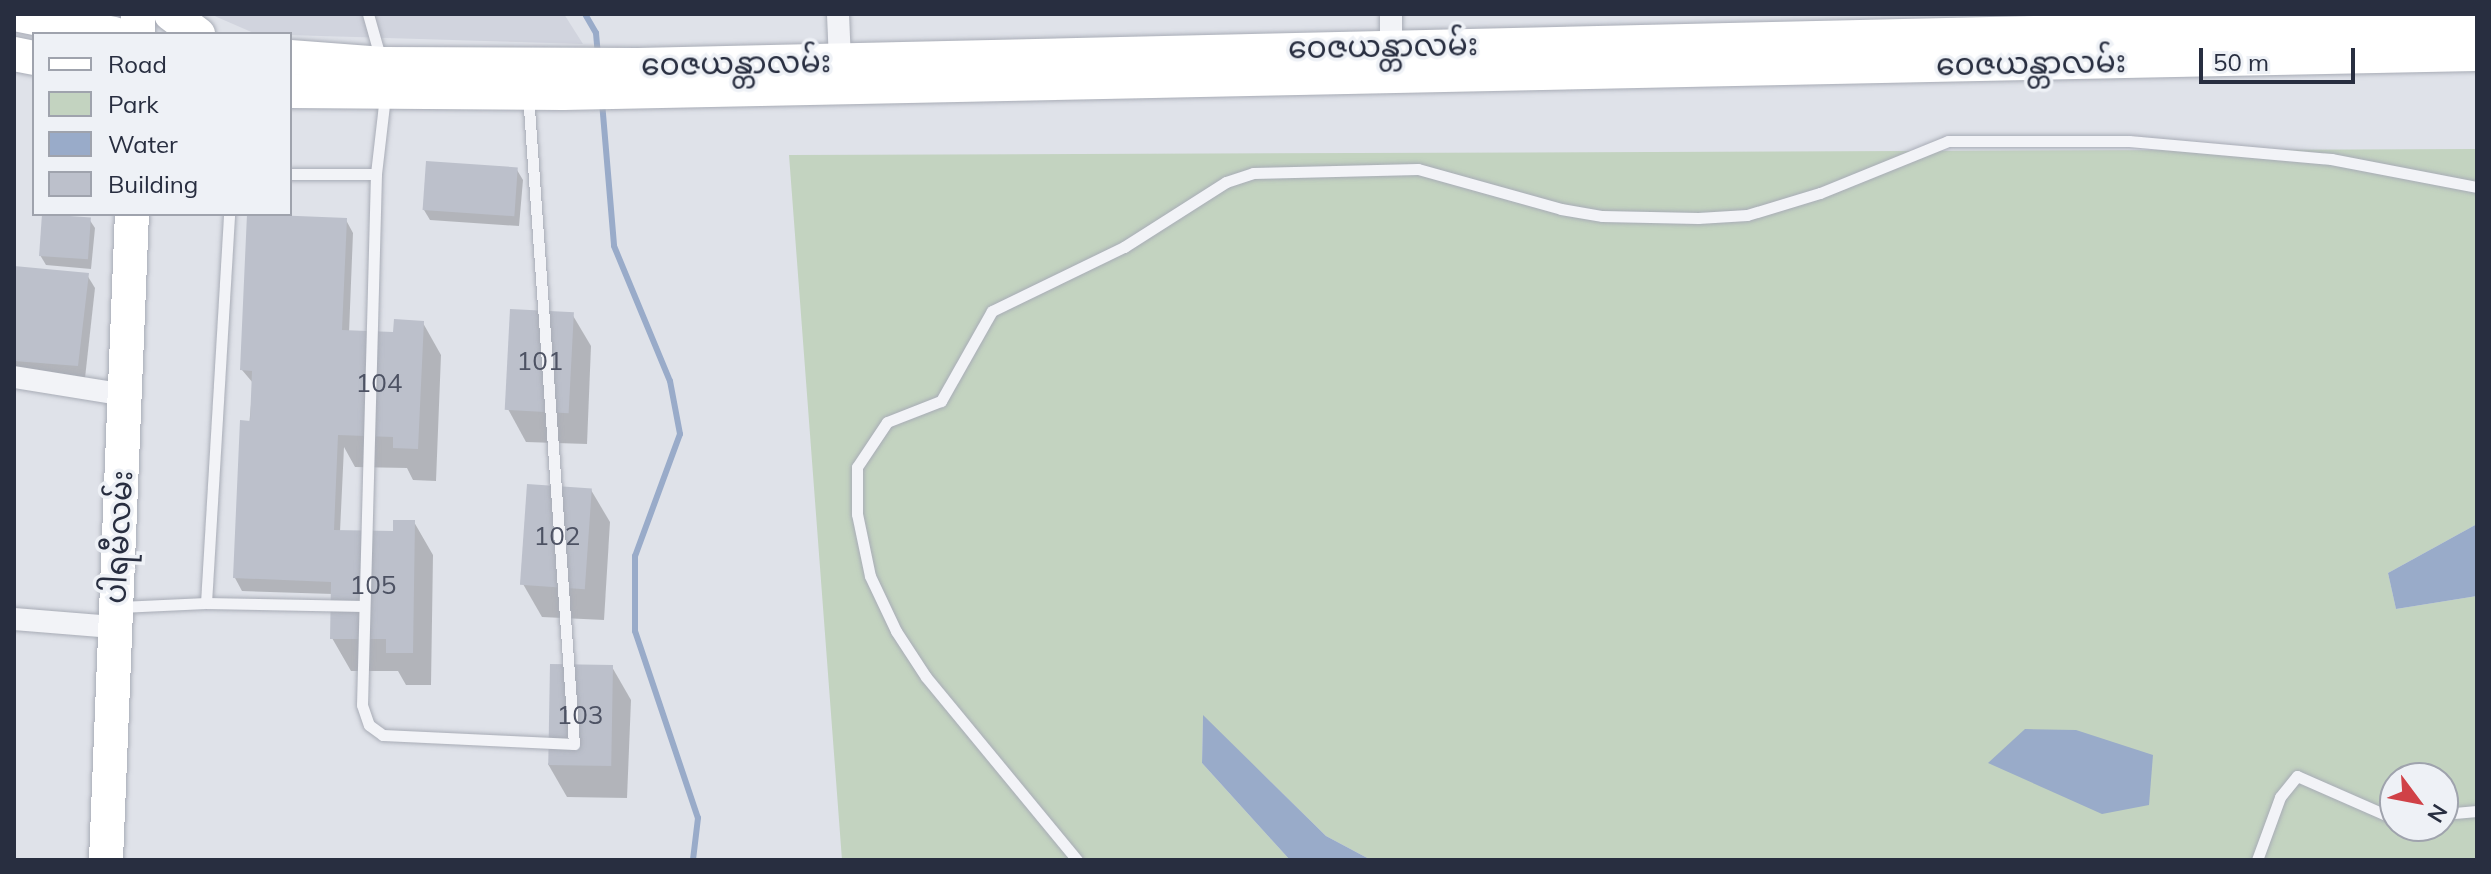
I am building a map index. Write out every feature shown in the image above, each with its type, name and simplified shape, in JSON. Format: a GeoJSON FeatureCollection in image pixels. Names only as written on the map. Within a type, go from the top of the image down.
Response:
{"type":"FeatureCollection","features":[{"type":"Feature","properties":{"kind":"main road"},"geometry":{"type":"LineString","coordinates":[[15,14],[85,20],[110,32]]}},
{"type":"Feature","properties":{"kind":"main road"},"geometry":{"type":"LineString","coordinates":[[171,14],[195,32]]}},
{"type":"Feature","properties":{"kind":"main road","name":"ဝေဇယန္တာလမ်း"},"geometry":{"type":"LineString","coordinates":[[639,78],[840,61],[1391,30],[2477,23]]}},
{"type":"Feature","properties":{"kind":"main road","name":"ဝေဇယန္တာလမ်း"},"geometry":{"type":"LineString","coordinates":[[292,91],[384,78],[561,79],[2477,54]]}},
{"type":"Feature","properties":{"kind":"main road","name":"ဝေဇယန္တာလမ်း"},"geometry":{"type":"LineString","coordinates":[[292,57],[384,78]]}},
{"type":"Feature","properties":{"kind":"main road","name":"ပါရမီလမ်း"},"geometry":{"type":"LineString","coordinates":[[106,860],[113,617],[127,395],[132,216]]}},
{"type":"Feature","properties":{"kind":"main road"},"geometry":{"type":"LineString","coordinates":[[132,249],[150,216]]}},
{"type":"Feature","properties":{"kind":"street"},"geometry":{"type":"LineString","coordinates":[[838,14],[840,61]]}},
{"type":"Feature","properties":{"kind":"street"},"geometry":{"type":"LineString","coordinates":[[14,377],[127,395]]}},
{"type":"Feature","properties":{"kind":"street"},"geometry":{"type":"LineString","coordinates":[[14,619],[113,617]]}},
{"type":"Feature","properties":{"kind":"lane"},"geometry":{"type":"LineString","coordinates":[[368,14],[384,78],[376,174],[362,705],[369,725],[383,735],[574,744],[527,79]]}},
{"type":"Feature","properties":{"kind":"lane"},"geometry":{"type":"LineString","coordinates":[[1077,860],[926,677],[896,631],[870,576],[857,514],[857,467],[879,429],[933,407],[992,311],[1124,247],[1205,193],[1253,173],[1418,169],[1602,216],[1698,218],[1747,215],[1820,193],[1948,141],[2129,141],[2331,159],[2477,187]]}},
{"type":"Feature","properties":{"kind":"lane"},"geometry":{"type":"LineString","coordinates":[[292,174],[376,174]]}},
{"type":"Feature","properties":{"kind":"lane"},"geometry":{"type":"LineString","coordinates":[[206,603],[229,216]]}},
{"type":"Feature","properties":{"kind":"lane"},"geometry":{"type":"LineString","coordinates":[[113,617],[206,603],[364,606]]}},
{"type":"Feature","properties":{"kind":"lane"},"geometry":{"type":"LineString","coordinates":[[2257,860],[2280,797],[2297,776],[2379,812]]}},
{"type":"Feature","properties":{"kind":"shaded area"},"geometry":{"type":"Polygon","coordinates":[[[210,14],[564,14],[583,44],[292,35],[292,32],[251,32],[210,14]]]}},
{"type":"Feature","properties":{"kind":"green space"},"geometry":{"type":"Polygon","coordinates":[[[2477,149],[2477,524],[2388,573],[2396,609],[2477,596],[2477,860],[1371,860],[1326,836],[1203,716],[1202,763],[1290,860],[842,860],[789,155],[2477,149]]]}},
{"type":"Feature","properties":{"kind":"water"},"geometry":{"type":"Polygon","coordinates":[[[2477,524],[2477,596],[2396,609],[2388,573],[2477,524]]]}},
{"type":"Feature","properties":{"kind":"water"},"geometry":{"type":"Polygon","coordinates":[[[1203,715],[1326,836],[1371,860],[1290,860],[1202,763],[1203,715]]]}},
{"type":"Feature","properties":{"kind":"water"},"geometry":{"type":"Polygon","coordinates":[[[2025,729],[2076,730],[2153,755],[2149,805],[2102,814],[1988,763],[2025,729]]]}},
{"type":"Feature","properties":{"kind":"building"},"geometry":{"type":"Polygon","coordinates":[[[426,161],[518,167],[514,216],[423,210],[426,161]]]}},
{"type":"Feature","properties":{"kind":"building"},"geometry":{"type":"Polygon","coordinates":[[[42,216],[91,217],[88,259],[39,256],[42,216]]]}},
{"type":"Feature","properties":{"kind":"building"},"geometry":{"type":"Polygon","coordinates":[[[247,216],[347,218],[342,330],[393,332],[394,319],[424,321],[418,449],[393,448],[393,437],[338,435],[334,530],[393,531],[393,520],[415,520],[413,653],[386,653],[386,639],[330,639],[331,582],[233,578],[240,420],[250,421],[252,371],[240,370],[247,216]]]}},
{"type":"Feature","properties":{"kind":"building"},"geometry":{"type":"Polygon","coordinates":[[[14,266],[89,273],[78,366],[14,361],[14,266]]]}},
{"type":"Feature","properties":{"kind":"building"},"geometry":{"type":"Polygon","coordinates":[[[510,309],[574,312],[569,413],[505,410],[510,309]]]}},
{"type":"Feature","properties":{"kind":"building"},"geometry":{"type":"Polygon","coordinates":[[[527,484],[592,489],[585,589],[520,585],[527,484]]]}},
{"type":"Feature","properties":{"kind":"building"},"geometry":{"type":"Polygon","coordinates":[[[550,664],[613,665],[611,766],[548,765],[550,664]]]}},
{"type":"Feature","properties":{"kind":"waterway"},"geometry":{"type":"LineString","coordinates":[[585,14],[596,33],[598,55]]}},
{"type":"Feature","properties":{"kind":"waterway"},"geometry":{"type":"LineString","coordinates":[[602,102],[614,246],[670,381],[680,434],[635,556],[635,631],[698,818],[693,860]]}}]}
